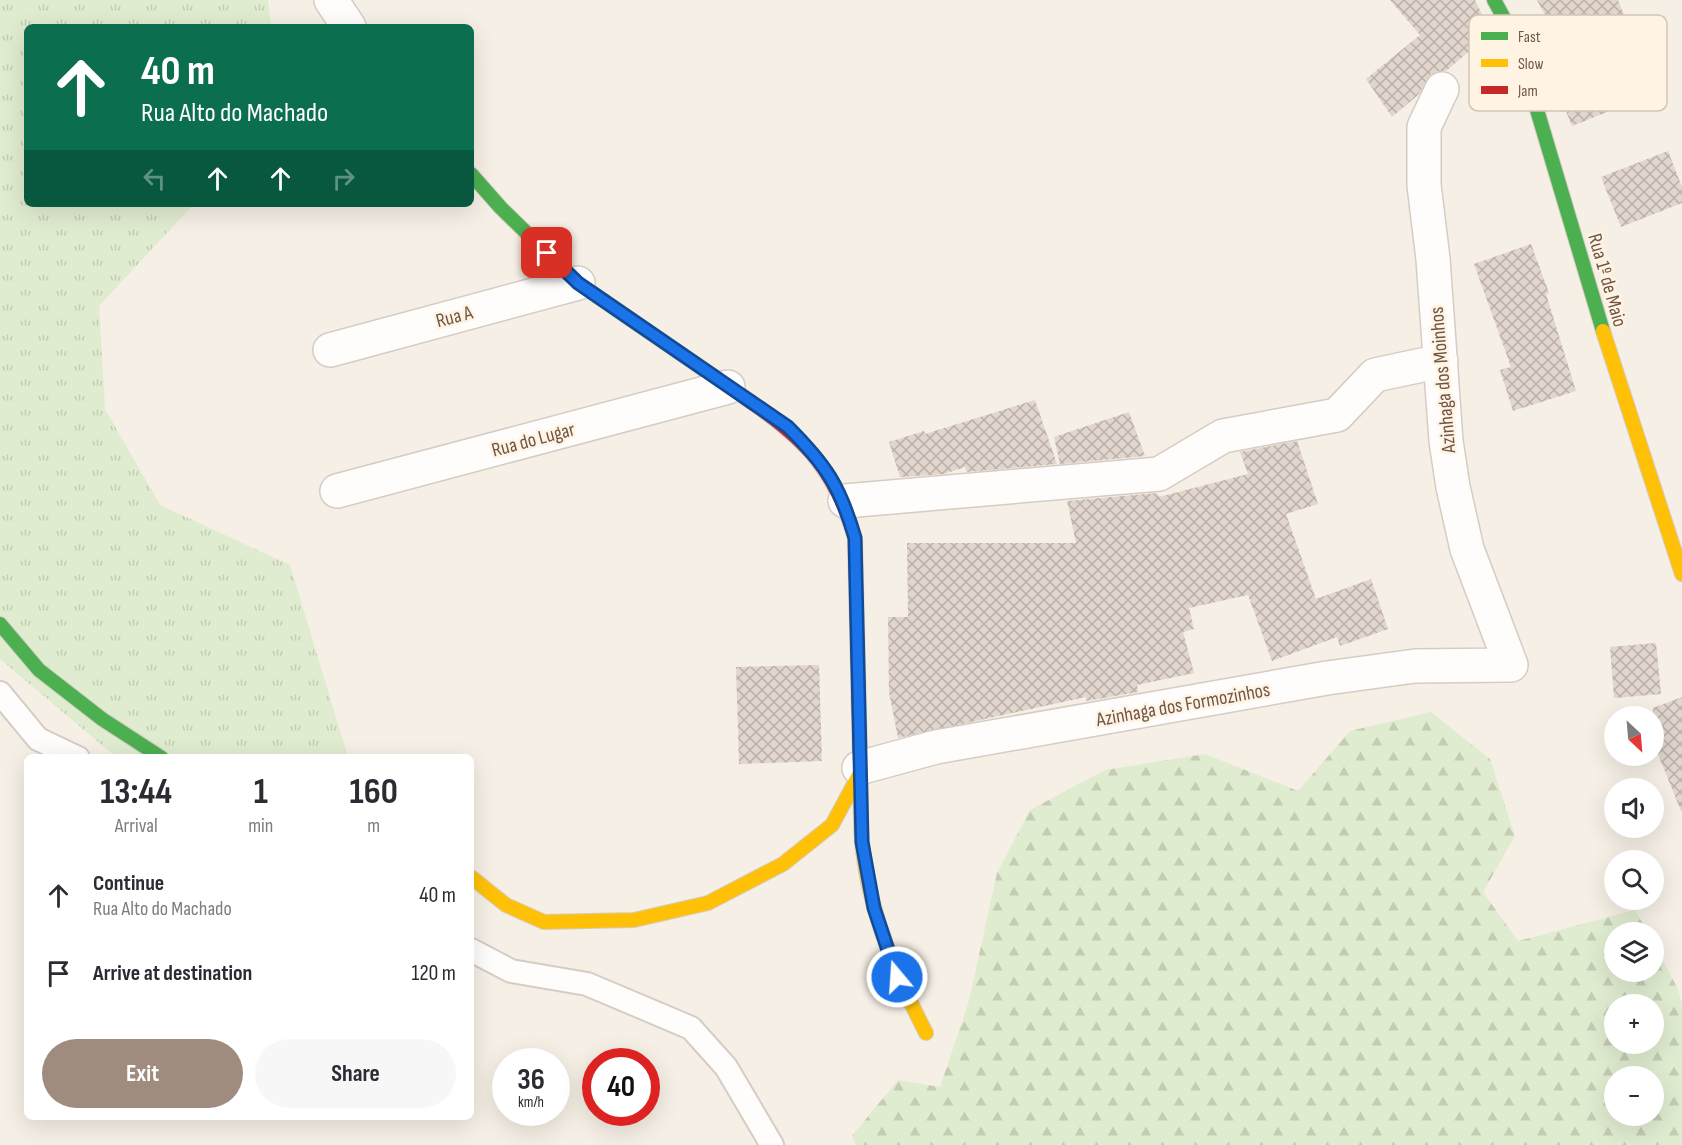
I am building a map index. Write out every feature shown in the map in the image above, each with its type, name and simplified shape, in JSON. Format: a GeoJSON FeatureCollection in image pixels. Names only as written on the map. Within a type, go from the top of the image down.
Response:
{"type":"FeatureCollection","features":[{"type":"Feature","properties":{"kind":"street"},"geometry":{"type":"LineString","coordinates":[[331,0],[347,24]]}},
{"type":"Feature","properties":{"kind":"street","name":"Rua 1º de Maio"},"geometry":{"type":"LineString","coordinates":[[1494,0],[1502,15]]}},
{"type":"Feature","properties":{"kind":"street","name":"Azinhaga dos Moinhos"},"geometry":{"type":"LineString","coordinates":[[1442,89],[1424,127],[1424,185],[1441,361],[1446,441],[1453,487],[1467,549],[1511,665]]}},
{"type":"Feature","properties":{"kind":"street","name":"Rua 1º de Maio"},"geometry":{"type":"LineString","coordinates":[[1538,111],[1610,354],[1682,574]]}},
{"type":"Feature","properties":{"kind":"street"},"geometry":{"type":"LineString","coordinates":[[474,177],[501,208],[578,283],[795,435],[830,475],[845,501],[855,538],[862,842],[874,908],[897,977],[926,1033]]}},
{"type":"Feature","properties":{"kind":"street","name":"Rua A"},"geometry":{"type":"LineString","coordinates":[[330,350],[578,283]]}},
{"type":"Feature","properties":{"kind":"street"},"geometry":{"type":"LineString","coordinates":[[845,501],[1159,474],[1223,435],[1337,415],[1375,375],[1441,361]]}},
{"type":"Feature","properties":{"kind":"street","name":"Rua do Lugar"},"geometry":{"type":"LineString","coordinates":[[337,491],[728,387]]}},
{"type":"Feature","properties":{"kind":"street"},"geometry":{"type":"LineString","coordinates":[[0,624],[39,670],[102,719],[156,754]]}},
{"type":"Feature","properties":{"kind":"street","name":"Azinhaga dos Formozinhos"},"geometry":{"type":"LineString","coordinates":[[859,771],[936,747],[1327,678],[1415,666],[1511,665]]}},
{"type":"Feature","properties":{"kind":"street"},"geometry":{"type":"LineString","coordinates":[[474,880],[506,905],[544,922],[634,920],[708,903],[783,864],[832,825],[858,780],[859,771]]}},
{"type":"Feature","properties":{"kind":"lane"},"geometry":{"type":"LineString","coordinates":[[0,693],[38,739],[70,754]]}},
{"type":"Feature","properties":{"kind":"lane"},"geometry":{"type":"LineString","coordinates":[[474,952],[511,971],[587,984],[691,1028],[726,1066],[772,1145]]}},
{"type":"Feature","properties":{"kind":"green space"},"geometry":{"type":"Polygon","coordinates":[[[0,0],[268,0],[271,24],[24,24],[24,207],[192,207],[99,306],[105,409],[160,505],[290,565],[347,754],[112,754],[0,659],[0,0]]]}},
{"type":"Feature","properties":{"kind":"green space"},"geometry":{"type":"Polygon","coordinates":[[[1431,712],[1490,759],[1515,836],[1483,892],[1518,941],[1635,910],[1642,922],[1604,922],[1604,982],[1664,982],[1664,963],[1678,989],[1682,1004],[1682,1145],[856,1145],[852,1136],[898,1080],[940,1087],[969,1001],[997,873],[1030,810],[1105,770],[1205,754],[1298,791],[1350,731],[1431,712]]]}},
{"type":"Feature","properties":{"kind":"building"},"geometry":{"type":"Polygon","coordinates":[[[1390,0],[1475,0],[1482,15],[1469,15],[1469,52],[1446,71],[1431,74],[1418,95],[1392,117],[1366,79],[1420,35],[1390,0]]]}},
{"type":"Feature","properties":{"kind":"building"},"geometry":{"type":"Polygon","coordinates":[[[1537,0],[1618,0],[1624,15],[1545,15],[1537,0]]]}},
{"type":"Feature","properties":{"kind":"building"},"geometry":{"type":"Polygon","coordinates":[[[1566,111],[1610,111],[1572,126],[1566,111]]]}},
{"type":"Feature","properties":{"kind":"building"},"geometry":{"type":"Polygon","coordinates":[[[1668,151],[1682,187],[1682,203],[1621,227],[1601,177],[1668,151]]]}},
{"type":"Feature","properties":{"kind":"building"},"geometry":{"type":"Polygon","coordinates":[[[1531,244],[1549,293],[1546,294],[1576,391],[1513,411],[1500,370],[1511,367],[1474,264],[1531,244]]]}},
{"type":"Feature","properties":{"kind":"building"},"geometry":{"type":"Polygon","coordinates":[[[1035,400],[1057,464],[967,472],[965,467],[944,474],[900,477],[889,442],[924,431],[925,434],[1035,400]]]}},
{"type":"Feature","properties":{"kind":"building"},"geometry":{"type":"Polygon","coordinates":[[[1129,412],[1145,456],[1060,464],[1054,437],[1129,412]]]}},
{"type":"Feature","properties":{"kind":"building"},"geometry":{"type":"Polygon","coordinates":[[[1297,441],[1318,504],[1286,514],[1316,599],[1371,579],[1388,629],[1340,646],[1337,637],[1272,661],[1248,595],[1189,608],[1194,629],[1183,632],[1194,673],[1137,685],[1138,692],[1086,701],[1086,697],[898,738],[889,692],[888,617],[908,617],[907,543],[1076,543],[1067,501],[1157,493],[1159,497],[1248,474],[1240,452],[1297,441]]]}},
{"type":"Feature","properties":{"kind":"building"},"geometry":{"type":"Polygon","coordinates":[[[1656,643],[1661,694],[1614,698],[1610,647],[1656,643]]]}},
{"type":"Feature","properties":{"kind":"building"},"geometry":{"type":"Polygon","coordinates":[[[819,665],[822,761],[739,764],[736,667],[819,665]]]}},
{"type":"Feature","properties":{"kind":"building"},"geometry":{"type":"Polygon","coordinates":[[[1682,697],[1682,811],[1663,766],[1664,706],[1658,706],[1682,697]]]}},
{"type":"Feature","properties":{"kind":"traffic: fast"},"geometry":{"type":"LineString","coordinates":[[1494,0],[1502,15]]}},
{"type":"Feature","properties":{"kind":"traffic: fast"},"geometry":{"type":"LineString","coordinates":[[1537,111],[1603,331]]}},
{"type":"Feature","properties":{"kind":"traffic: fast"},"geometry":{"type":"LineString","coordinates":[[474,177],[501,208],[578,283],[751,402]]}},
{"type":"Feature","properties":{"kind":"traffic: fast"},"geometry":{"type":"LineString","coordinates":[[0,624],[39,670],[102,719],[156,754]]}},
{"type":"Feature","properties":{"kind":"traffic: slow"},"geometry":{"type":"LineString","coordinates":[[1603,331],[1682,574]]}},
{"type":"Feature","properties":{"kind":"traffic: slow"},"geometry":{"type":"LineString","coordinates":[[860,762],[862,841],[870,891],[894,964],[926,1033]]}},
{"type":"Feature","properties":{"kind":"traffic: slow"},"geometry":{"type":"LineString","coordinates":[[474,879],[506,905],[544,922],[634,920],[708,903],[783,864],[832,825],[859,775]]}},
{"type":"Feature","properties":{"kind":"traffic: jam"},"geometry":{"type":"LineString","coordinates":[[751,402],[788,430],[817,460],[838,494],[855,538],[860,762]]}},
{"type":"Feature","properties":{"kind":"route"},"geometry":{"type":"LineString","coordinates":[[547,253],[578,283],[788,427],[810,449],[830,475],[845,501],[855,538],[862,842],[874,908],[897,977]]}}]}
